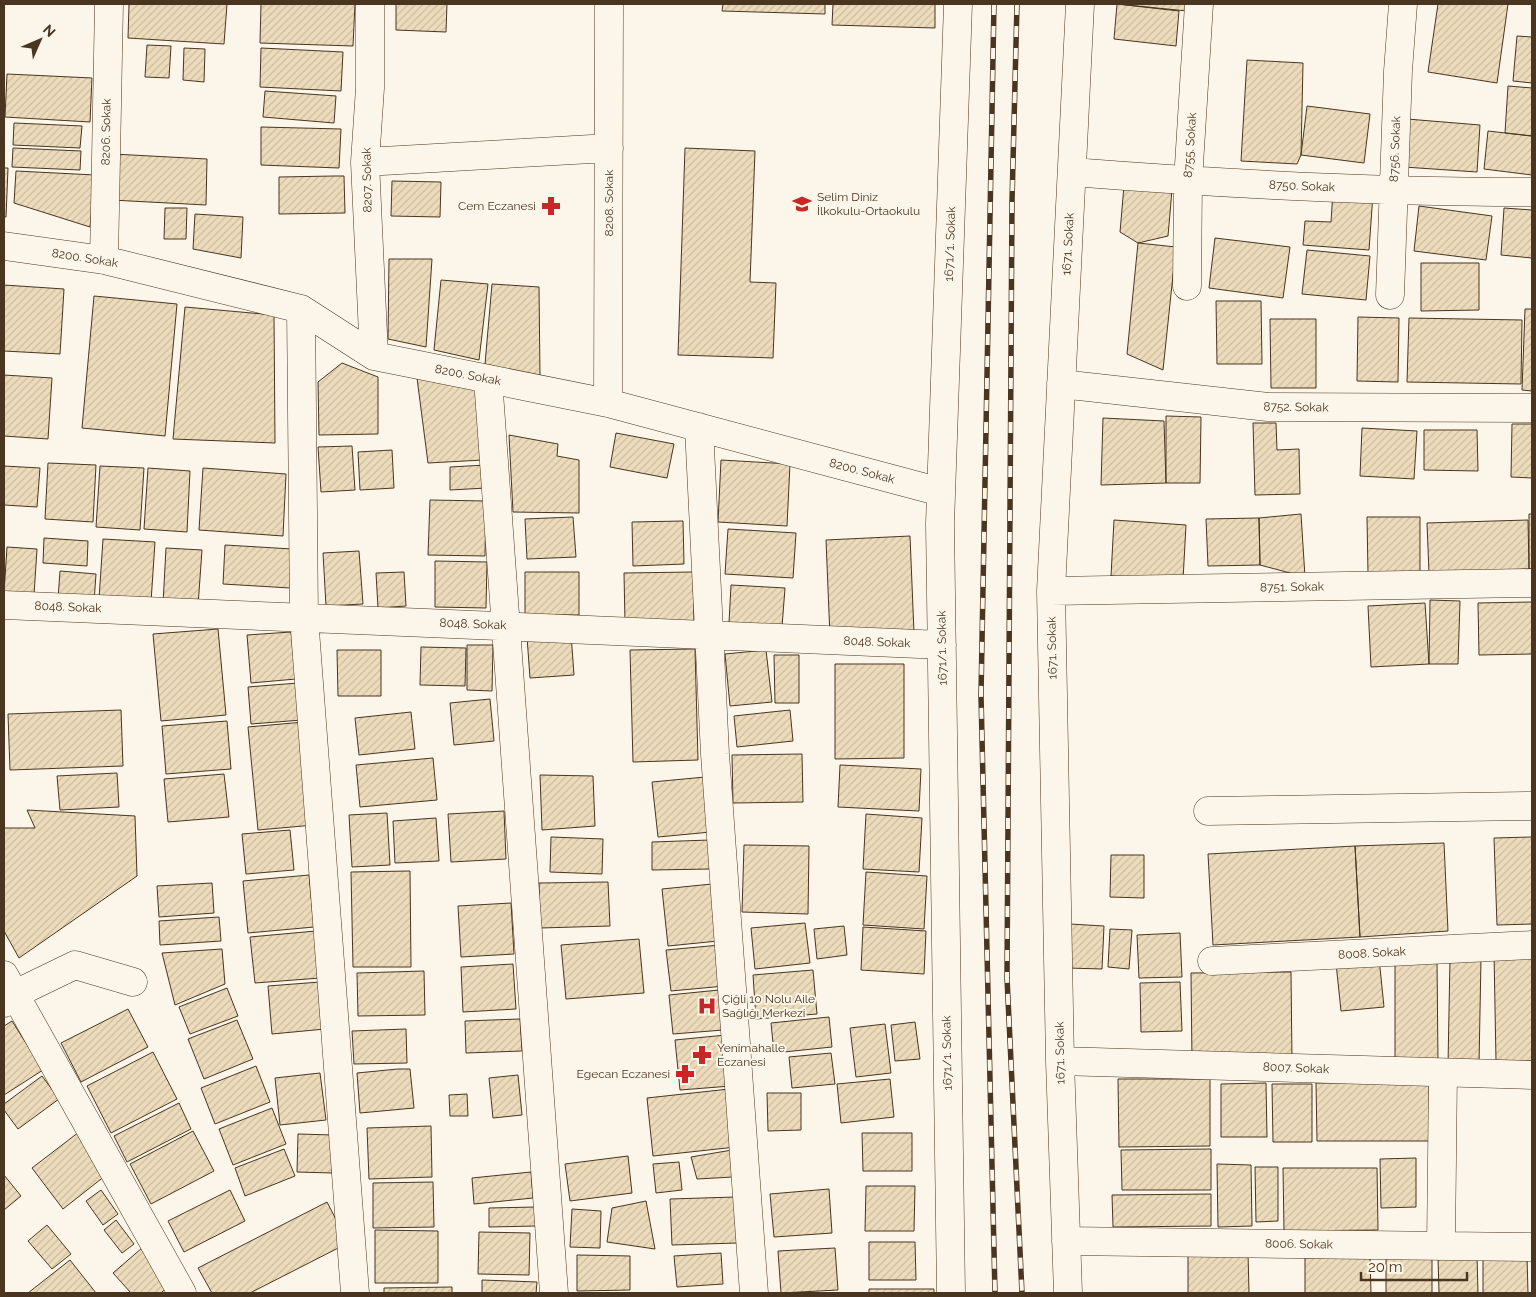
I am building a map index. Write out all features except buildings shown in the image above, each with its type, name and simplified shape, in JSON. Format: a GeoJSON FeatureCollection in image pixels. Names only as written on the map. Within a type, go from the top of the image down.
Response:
{"type":"FeatureCollection","features":[{"type":"Feature","properties":{"kind":"street","name":"8206. Sokak"},"geometry":{"type":"LineString","coordinates":[[104,260],[108,4]]}},
{"type":"Feature","properties":{"kind":"street","name":"8207. Sokak"},"geometry":{"type":"LineString","coordinates":[[370,4],[370,88],[365,162],[374,356]]}},
{"type":"Feature","properties":{"kind":"street","name":"8208. Sokak"},"geometry":{"type":"LineString","coordinates":[[608,403],[609,4]]}},
{"type":"Feature","properties":{"kind":"street","name":"1671/1. Sokak"},"geometry":{"type":"LineString","coordinates":[[951,1293],[941,492],[958,4]]}},
{"type":"Feature","properties":{"kind":"street","name":"1671. Sokak"},"geometry":{"type":"LineString","coordinates":[[1068,1293],[1060,1061],[1051,591],[1080,4]]}},
{"type":"Feature","properties":{"kind":"street","name":"8755. Sokak"},"geometry":{"type":"LineString","coordinates":[[1187,286],[1188,181],[1199,4]]}},
{"type":"Feature","properties":{"kind":"street","name":"8756. Sokak"},"geometry":{"type":"LineString","coordinates":[[1390,295],[1403,4]]}},
{"type":"Feature","properties":{"kind":"street"},"geometry":{"type":"LineString","coordinates":[[365,162],[609,148]]}},
{"type":"Feature","properties":{"kind":"street","name":"8750. Sokak"},"geometry":{"type":"LineString","coordinates":[[1072,172],[1188,181],[1394,190],[1532,192]]}},
{"type":"Feature","properties":{"kind":"street","name":"8200. Sokak"},"geometry":{"type":"LineString","coordinates":[[4,246],[104,260],[301,309],[374,356],[608,403],[941,492]]}},
{"type":"Feature","properties":{"kind":"street"},"geometry":{"type":"LineString","coordinates":[[301,309],[304,617],[355,1293]]}},
{"type":"Feature","properties":{"kind":"street"},"geometry":{"type":"LineString","coordinates":[[488,379],[554,1293]]}},
{"type":"Feature","properties":{"kind":"street","name":"8752. Sokak"},"geometry":{"type":"LineString","coordinates":[[1061,384],[1268,407],[1532,408]]}},
{"type":"Feature","properties":{"kind":"street"},"geometry":{"type":"LineString","coordinates":[[699,428],[715,754],[754,1293]]}},
{"type":"Feature","properties":{"kind":"street","name":"8751. Sokak"},"geometry":{"type":"LineString","coordinates":[[1051,591],[1532,583]]}},
{"type":"Feature","properties":{"kind":"street","name":"8048. Sokak"},"geometry":{"type":"LineString","coordinates":[[4,605],[942,645]]}},
{"type":"Feature","properties":{"kind":"street"},"geometry":{"type":"LineString","coordinates":[[1208,811],[1532,806]]}},
{"type":"Feature","properties":{"kind":"street","name":"8008. Sokak"},"geometry":{"type":"LineString","coordinates":[[1212,961],[1532,945]]}},
{"type":"Feature","properties":{"kind":"street"},"geometry":{"type":"LineString","coordinates":[[133,982],[75,964],[7,991],[182,1293]]}},
{"type":"Feature","properties":{"kind":"street","name":"8007. Sokak"},"geometry":{"type":"LineString","coordinates":[[1060,1061],[1532,1075]]}},
{"type":"Feature","properties":{"kind":"street"},"geometry":{"type":"LineString","coordinates":[[1441,1246],[1443,1073]]}},
{"type":"Feature","properties":{"kind":"street","name":"8006. Sokak"},"geometry":{"type":"LineString","coordinates":[[1066,1241],[1532,1246]]}},
{"type":"Feature","properties":{"kind":"railway"},"geometry":{"type":"LineString","coordinates":[[994,4],[981,695],[995,1293]]}},
{"type":"Feature","properties":{"kind":"railway"},"geometry":{"type":"LineString","coordinates":[[1017,4],[1012,202],[1007,978],[1022,1293]]}},
{"type":"Feature","properties":{"kind":"place","name":"Selim Diniz İlkokulu-Ortaokulu"},"geometry":{"type":"Point","coordinates":[802,204]}},
{"type":"Feature","properties":{"kind":"place","name":"Cem Eczanesi"},"geometry":{"type":"Point","coordinates":[551,206]}},
{"type":"Feature","properties":{"kind":"place","name":"Çiğli 10 Nolu Aile Sağlığı Merkezi"},"geometry":{"type":"Point","coordinates":[707,1006]}},
{"type":"Feature","properties":{"kind":"place","name":"Yenimahalle Eczanesi"},"geometry":{"type":"Point","coordinates":[702,1055]}},
{"type":"Feature","properties":{"kind":"place","name":"Egecan Eczanesi"},"geometry":{"type":"Point","coordinates":[685,1074]}}]}
